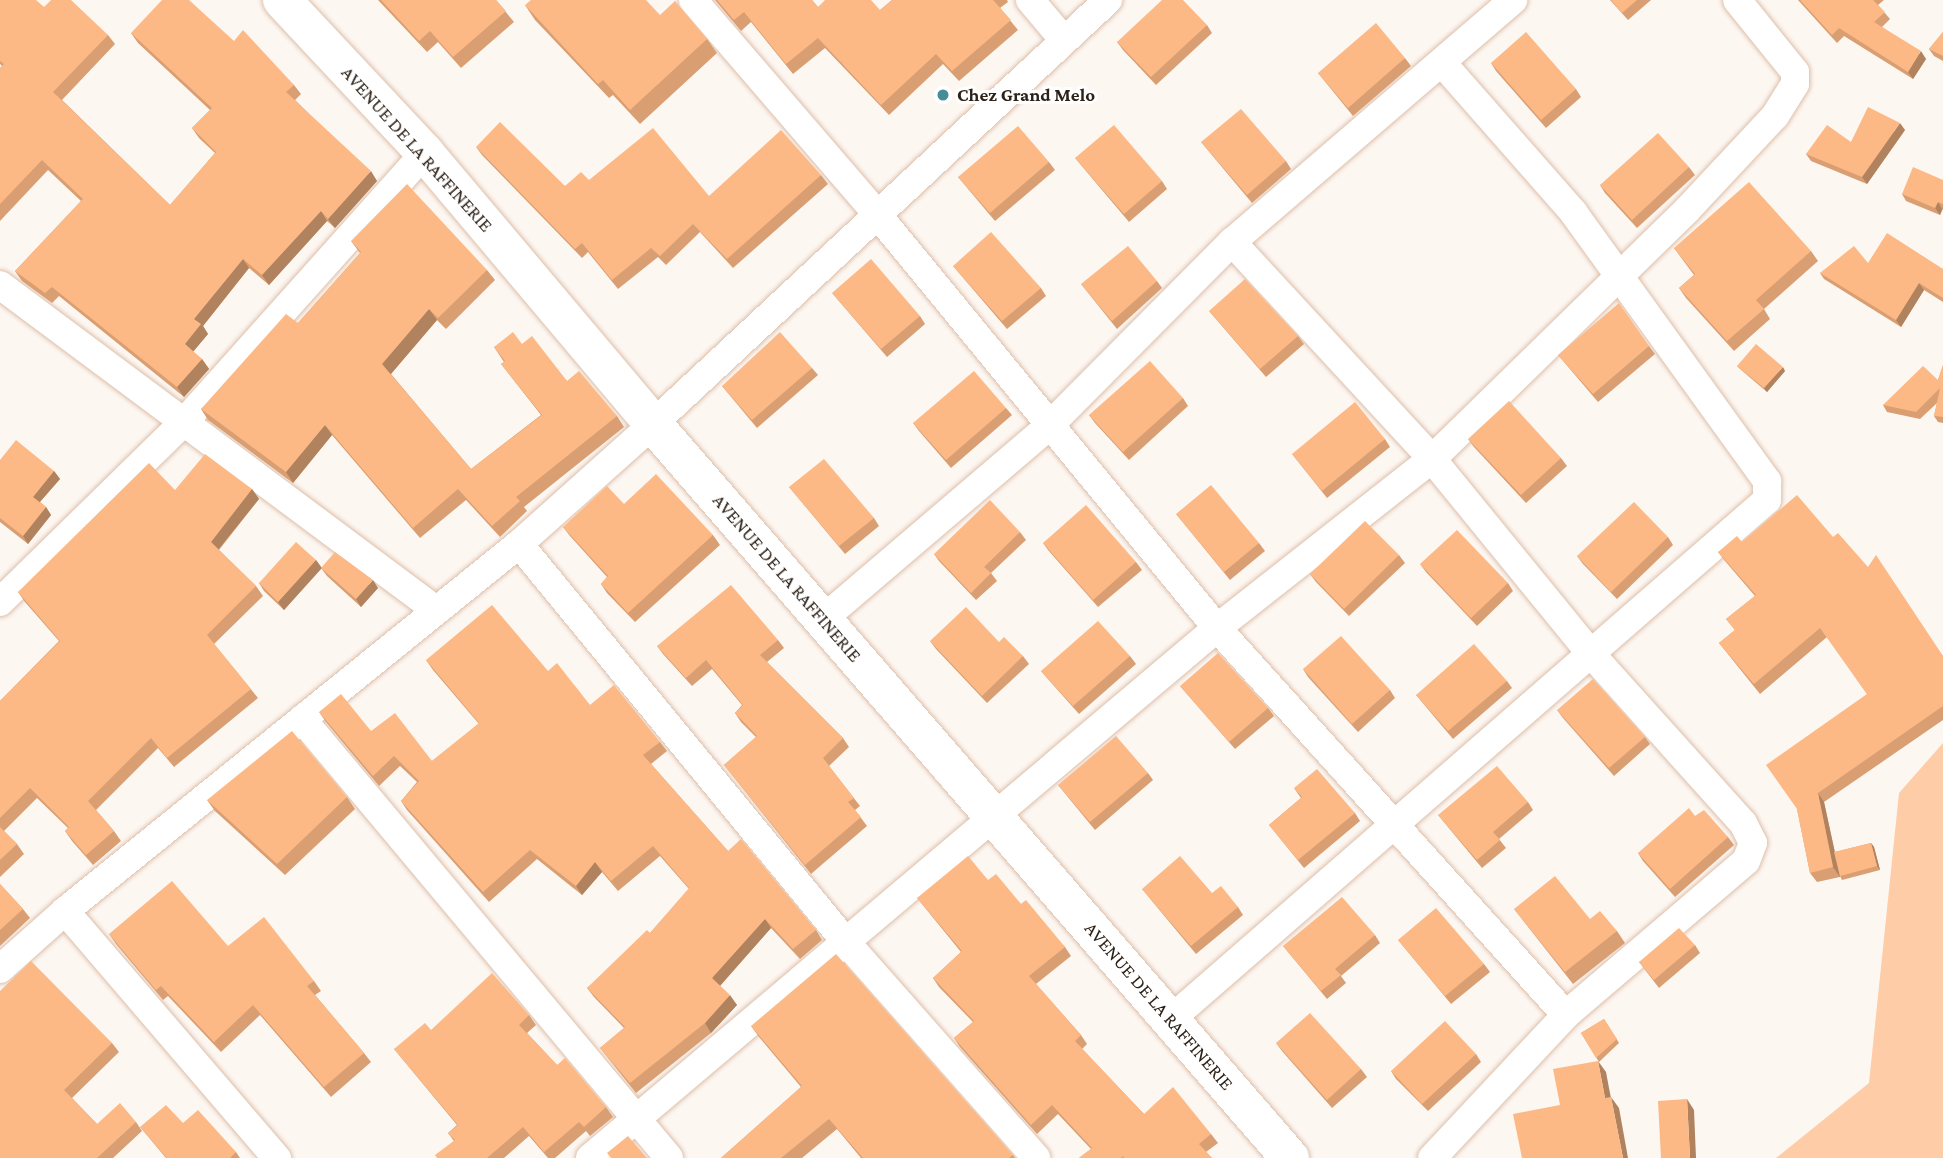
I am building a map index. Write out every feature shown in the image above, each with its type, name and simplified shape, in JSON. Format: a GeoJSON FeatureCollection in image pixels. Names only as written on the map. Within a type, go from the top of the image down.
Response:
{"type":"FeatureCollection","features":[{"type":"Feature","properties":{"kind":"street","name":"AVENUE DE LA RAFFINERIE"},"geometry":{"type":"LineString","coordinates":[[282,0],[425,153],[653,424],[1290,1158]]}},
{"type":"Feature","properties":{"kind":"street"},"geometry":{"type":"LineString","coordinates":[[693,0],[876,213],[1217,628],[1398,824],[1566,1015]]}},
{"type":"Feature","properties":{"kind":"street"},"geometry":{"type":"LineString","coordinates":[[1030,0],[1063,39]]}},
{"type":"Feature","properties":{"kind":"street"},"geometry":{"type":"LineString","coordinates":[[0,969],[65,911],[519,544],[653,424],[876,213],[1108,0]]}},
{"type":"Feature","properties":{"kind":"street"},"geometry":{"type":"LineString","coordinates":[[823,619],[1049,426],[1233,242],[1513,0]]}},
{"type":"Feature","properties":{"kind":"street"},"geometry":{"type":"LineString","coordinates":[[590,1158],[993,814],[1217,628],[1432,459],[1621,276],[1775,116],[1794,84],[1796,72],[1737,0]]}},
{"type":"Feature","properties":{"kind":"street"},"geometry":{"type":"LineString","coordinates":[[1171,1019],[1767,500],[1770,488],[1621,276],[1574,213],[1442,62]]}},
{"type":"Feature","properties":{"kind":"street"},"geometry":{"type":"LineString","coordinates":[[0,602],[185,421],[425,153]]}},
{"type":"Feature","properties":{"kind":"street"},"geometry":{"type":"LineString","coordinates":[[1233,242],[1432,459],[1592,655],[1743,822],[1753,843],[1746,861],[1566,1015],[1432,1158]]}},
{"type":"Feature","properties":{"kind":"street"},"geometry":{"type":"LineString","coordinates":[[0,285],[436,610]]}},
{"type":"Feature","properties":{"kind":"street"},"geometry":{"type":"LineString","coordinates":[[519,544],[845,941],[1036,1158]]}},
{"type":"Feature","properties":{"kind":"street"},"geometry":{"type":"LineString","coordinates":[[302,719],[669,1158]]}},
{"type":"Feature","properties":{"kind":"street"},"geometry":{"type":"LineString","coordinates":[[65,911],[275,1157]]}},
{"type":"Feature","properties":{"kind":"shaded area"},"geometry":{"type":"Polygon","coordinates":[[[1943,743],[1943,1158],[1776,1158],[1869,1083],[1899,793],[1943,743]]]}},
{"type":"Feature","properties":{"kind":"building"},"geometry":{"type":"Polygon","coordinates":[[[0,0],[36,0],[44,7],[51,0],[71,0],[108,35],[53,92],[170,205],[216,152],[192,128],[212,108],[131,33],[162,0],[189,0],[234,41],[243,30],[294,85],[286,92],[371,171],[328,219],[321,211],[262,275],[243,259],[194,319],[201,324],[185,344],[202,359],[177,387],[52,287],[45,293],[15,271],[83,199],[42,160],[0,204],[0,68],[4,64],[0,61],[0,0]]]}},
{"type":"Feature","properties":{"kind":"building"},"geometry":{"type":"Polygon","coordinates":[[[381,0],[496,0],[506,11],[453,57],[430,31],[419,41],[381,0]]]}},
{"type":"Feature","properties":{"kind":"building"},"geometry":{"type":"Polygon","coordinates":[[[531,0],[646,0],[660,15],[675,1],[707,39],[630,110],[603,80],[598,84],[525,5],[531,0]]]}},
{"type":"Feature","properties":{"kind":"building"},"geometry":{"type":"Polygon","coordinates":[[[717,0],[812,0],[818,7],[825,0],[871,0],[880,10],[892,0],[993,0],[1011,20],[952,71],[936,54],[881,105],[818,38],[786,64],[744,12],[734,20],[717,0]]]}},
{"type":"Feature","properties":{"kind":"building"},"geometry":{"type":"Polygon","coordinates":[[[1162,0],[1183,0],[1207,25],[1151,77],[1117,42],[1162,0]]]}},
{"type":"Feature","properties":{"kind":"building"},"geometry":{"type":"Polygon","coordinates":[[[1611,0],[1637,0],[1622,13],[1611,0]]]}},
{"type":"Feature","properties":{"kind":"building"},"geometry":{"type":"Polygon","coordinates":[[[1800,0],[1873,0],[1885,12],[1874,22],[1921,51],[1908,72],[1839,28],[1832,35],[1800,0]]]}},
{"type":"Feature","properties":{"kind":"building"},"geometry":{"type":"Polygon","coordinates":[[[1376,23],[1405,58],[1348,108],[1318,73],[1376,23]]]}},
{"type":"Feature","properties":{"kind":"building"},"geometry":{"type":"Polygon","coordinates":[[[1526,32],[1576,89],[1541,120],[1491,63],[1526,32]]]}},
{"type":"Feature","properties":{"kind":"building"},"geometry":{"type":"Polygon","coordinates":[[[1943,32],[1943,56],[1929,49],[1943,32]]]}},
{"type":"Feature","properties":{"kind":"building"},"geometry":{"type":"Polygon","coordinates":[[[1868,107],[1900,123],[1862,177],[1806,154],[1827,125],[1851,142],[1868,107]]]}},
{"type":"Feature","properties":{"kind":"building"},"geometry":{"type":"Polygon","coordinates":[[[1241,109],[1286,161],[1247,195],[1201,142],[1241,109]]]}},
{"type":"Feature","properties":{"kind":"building"},"geometry":{"type":"Polygon","coordinates":[[[500,122],[565,186],[581,172],[589,180],[653,128],[709,196],[781,130],[821,175],[727,259],[693,224],[660,256],[651,248],[612,280],[582,243],[575,249],[476,147],[500,122]]]}},
{"type":"Feature","properties":{"kind":"building"},"geometry":{"type":"Polygon","coordinates":[[[1114,125],[1162,181],[1124,214],[1075,158],[1114,125]]]}},
{"type":"Feature","properties":{"kind":"building"},"geometry":{"type":"Polygon","coordinates":[[[1018,126],[1049,162],[990,213],[958,177],[1018,126]]]}},
{"type":"Feature","properties":{"kind":"building"},"geometry":{"type":"Polygon","coordinates":[[[1658,133],[1689,167],[1632,220],[1600,185],[1658,133]]]}},
{"type":"Feature","properties":{"kind":"building"},"geometry":{"type":"Polygon","coordinates":[[[1913,167],[1943,180],[1943,204],[1938,202],[1935,208],[1902,194],[1913,167]]]}},
{"type":"Feature","properties":{"kind":"building"},"geometry":{"type":"Polygon","coordinates":[[[1749,182],[1811,251],[1756,300],[1764,309],[1727,341],[1679,288],[1695,274],[1674,248],[1749,182]]]}},
{"type":"Feature","properties":{"kind":"building"},"geometry":{"type":"Polygon","coordinates":[[[407,184],[487,270],[438,318],[429,309],[382,364],[471,469],[542,415],[501,364],[505,361],[494,347],[513,332],[522,344],[532,336],[567,381],[579,371],[617,416],[516,497],[520,501],[492,526],[458,489],[413,528],[325,425],[286,472],[201,409],[286,314],[298,323],[361,252],[351,241],[407,184]]]}},
{"type":"Feature","properties":{"kind":"building"},"geometry":{"type":"Polygon","coordinates":[[[991,232],[1041,288],[1002,321],[953,266],[991,232]]]}},
{"type":"Feature","properties":{"kind":"building"},"geometry":{"type":"Polygon","coordinates":[[[1887,233],[1943,269],[1943,298],[1919,283],[1896,320],[1820,273],[1854,246],[1868,263],[1887,233]]]}},
{"type":"Feature","properties":{"kind":"building"},"geometry":{"type":"Polygon","coordinates":[[[1128,246],[1157,281],[1112,321],[1081,284],[1128,246]]]}},
{"type":"Feature","properties":{"kind":"building"},"geometry":{"type":"Polygon","coordinates":[[[871,259],[920,316],[881,349],[832,293],[871,259]]]}},
{"type":"Feature","properties":{"kind":"building"},"geometry":{"type":"Polygon","coordinates":[[[1245,279],[1298,336],[1260,369],[1209,311],[1245,279]]]}},
{"type":"Feature","properties":{"kind":"building"},"geometry":{"type":"Polygon","coordinates":[[[1619,303],[1649,346],[1593,394],[1558,355],[1619,303]]]}},
{"type":"Feature","properties":{"kind":"building"},"geometry":{"type":"Polygon","coordinates":[[[780,332],[812,368],[752,420],[722,386],[780,332]]]}},
{"type":"Feature","properties":{"kind":"building"},"geometry":{"type":"Polygon","coordinates":[[[1756,344],[1783,367],[1764,388],[1737,366],[1756,344]]]}},
{"type":"Feature","properties":{"kind":"building"},"geometry":{"type":"Polygon","coordinates":[[[1150,361],[1183,398],[1123,452],[1089,415],[1150,361]]]}},
{"type":"Feature","properties":{"kind":"building"},"geometry":{"type":"Polygon","coordinates":[[[1943,365],[1943,417],[1934,416],[1940,388],[1916,412],[1883,405],[1923,366],[1938,380],[1943,365]]]}},
{"type":"Feature","properties":{"kind":"building"},"geometry":{"type":"Polygon","coordinates":[[[974,371],[1006,408],[946,460],[913,423],[974,371]]]}},
{"type":"Feature","properties":{"kind":"building"},"geometry":{"type":"Polygon","coordinates":[[[1509,401],[1561,458],[1521,495],[1468,439],[1509,401]]]}},
{"type":"Feature","properties":{"kind":"building"},"geometry":{"type":"Polygon","coordinates":[[[1355,402],[1385,439],[1322,491],[1292,454],[1355,402]]]}},
{"type":"Feature","properties":{"kind":"building"},"geometry":{"type":"Polygon","coordinates":[[[16,440],[54,471],[33,497],[46,507],[23,536],[0,518],[0,460],[16,440]]]}},
{"type":"Feature","properties":{"kind":"building"},"geometry":{"type":"Polygon","coordinates":[[[205,454],[252,489],[211,542],[256,586],[207,635],[251,689],[167,758],[151,738],[88,801],[114,831],[86,855],[65,831],[69,827],[30,788],[0,818],[0,701],[60,641],[18,592],[149,463],[175,490],[205,454]]]}},
{"type":"Feature","properties":{"kind":"building"},"geometry":{"type":"Polygon","coordinates":[[[824,459],[874,518],[839,546],[789,487],[824,459]]]}},
{"type":"Feature","properties":{"kind":"building"},"geometry":{"type":"Polygon","coordinates":[[[656,474],[713,535],[628,613],[601,584],[608,576],[563,527],[607,486],[624,504],[656,474]]]}},
{"type":"Feature","properties":{"kind":"building"},"geometry":{"type":"Polygon","coordinates":[[[1211,485],[1259,543],[1224,572],[1176,514],[1211,485]]]}},
{"type":"Feature","properties":{"kind":"building"},"geometry":{"type":"Polygon","coordinates":[[[1797,495],[1833,537],[1838,533],[1868,567],[1876,555],[1943,656],[1943,706],[1818,793],[1833,867],[1810,873],[1797,809],[1766,765],[1867,694],[1820,628],[1754,684],[1719,643],[1735,630],[1726,619],[1756,595],[1718,552],[1737,536],[1742,542],[1797,495]]]}},
{"type":"Feature","properties":{"kind":"building"},"geometry":{"type":"Polygon","coordinates":[[[990,500],[1020,532],[984,567],[991,573],[971,593],[934,554],[990,500]]]}},
{"type":"Feature","properties":{"kind":"building"},"geometry":{"type":"Polygon","coordinates":[[[1634,502],[1668,537],[1611,592],[1577,556],[1634,502]]]}},
{"type":"Feature","properties":{"kind":"building"},"geometry":{"type":"Polygon","coordinates":[[[1086,505],[1136,562],[1093,600],[1043,543],[1086,505]]]}},
{"type":"Feature","properties":{"kind":"building"},"geometry":{"type":"Polygon","coordinates":[[[1365,521],[1399,555],[1344,609],[1310,574],[1365,521]]]}},
{"type":"Feature","properties":{"kind":"building"},"geometry":{"type":"Polygon","coordinates":[[[1457,530],[1508,583],[1471,618],[1420,564],[1457,530]]]}},
{"type":"Feature","properties":{"kind":"building"},"geometry":{"type":"Polygon","coordinates":[[[296,542],[316,560],[278,602],[259,583],[296,542]]]}},
{"type":"Feature","properties":{"kind":"building"},"geometry":{"type":"Polygon","coordinates":[[[335,552],[373,580],[356,599],[321,568],[335,552]]]}},
{"type":"Feature","properties":{"kind":"building"},"geometry":{"type":"Polygon","coordinates":[[[731,585],[778,640],[760,655],[843,738],[823,758],[854,798],[848,802],[861,817],[805,865],[724,765],[757,736],[735,713],[743,705],[706,660],[686,678],[657,646],[731,585]]]}},
{"type":"Feature","properties":{"kind":"building"},"geometry":{"type":"Polygon","coordinates":[[[492,605],[548,671],[557,663],[590,705],[614,685],[660,742],[643,755],[728,851],[741,839],[816,930],[793,949],[765,919],[712,978],[730,995],[705,1023],[630,1083],[600,1048],[625,1027],[587,988],[647,930],[650,933],[689,888],[653,846],[611,881],[595,862],[576,886],[530,850],[483,892],[401,801],[419,781],[394,756],[373,776],[319,712],[341,694],[371,731],[395,713],[432,761],[479,723],[426,660],[492,605]]]}},
{"type":"Feature","properties":{"kind":"building"},"geometry":{"type":"Polygon","coordinates":[[[966,607],[999,642],[1004,637],[1023,656],[982,696],[930,641],[966,607]]]}},
{"type":"Feature","properties":{"kind":"building"},"geometry":{"type":"Polygon","coordinates":[[[1098,621],[1130,656],[1073,706],[1041,671],[1098,621]]]}},
{"type":"Feature","properties":{"kind":"building"},"geometry":{"type":"Polygon","coordinates":[[[1341,636],[1390,690],[1352,724],[1303,669],[1341,636]]]}},
{"type":"Feature","properties":{"kind":"building"},"geometry":{"type":"Polygon","coordinates":[[[1474,644],[1507,681],[1448,731],[1416,695],[1474,644]]]}},
{"type":"Feature","properties":{"kind":"building"},"geometry":{"type":"Polygon","coordinates":[[[1218,653],[1268,708],[1229,742],[1180,686],[1218,653]]]}},
{"type":"Feature","properties":{"kind":"building"},"geometry":{"type":"Polygon","coordinates":[[[1593,679],[1645,737],[1609,768],[1557,710],[1593,679]]]}},
{"type":"Feature","properties":{"kind":"building"},"geometry":{"type":"Polygon","coordinates":[[[292,731],[347,797],[277,864],[207,800],[292,731]]]}},
{"type":"Feature","properties":{"kind":"building"},"geometry":{"type":"Polygon","coordinates":[[[1116,736],[1148,773],[1090,822],[1058,785],[1116,736]]]}},
{"type":"Feature","properties":{"kind":"building"},"geometry":{"type":"Polygon","coordinates":[[[1497,766],[1528,802],[1493,832],[1500,840],[1477,860],[1438,815],[1497,766]]]}},
{"type":"Feature","properties":{"kind":"building"},"geometry":{"type":"Polygon","coordinates":[[[1317,769],[1355,813],[1298,860],[1269,825],[1302,797],[1294,788],[1317,769]]]}},
{"type":"Feature","properties":{"kind":"building"},"geometry":{"type":"Polygon","coordinates":[[[1689,808],[1695,816],[1704,810],[1728,837],[1670,889],[1638,853],[1689,808]]]}},
{"type":"Feature","properties":{"kind":"building"},"geometry":{"type":"Polygon","coordinates":[[[0,827],[17,844],[0,860],[0,827]]]}},
{"type":"Feature","properties":{"kind":"building"},"geometry":{"type":"Polygon","coordinates":[[[1871,843],[1877,866],[1840,876],[1834,852],[1871,843]]]}},
{"type":"Feature","properties":{"kind":"building"},"geometry":{"type":"Polygon","coordinates":[[[968,856],[988,880],[996,874],[1021,904],[1026,900],[1065,947],[1029,976],[1081,1035],[1075,1041],[1144,1114],[1173,1087],[1211,1134],[1199,1144],[1212,1158],[1079,1158],[1092,1148],[1052,1105],[1031,1125],[954,1038],[974,1021],[933,978],[962,951],[917,898],[968,856]]]}},
{"type":"Feature","properties":{"kind":"building"},"geometry":{"type":"Polygon","coordinates":[[[1180,856],[1212,893],[1221,886],[1238,907],[1191,946],[1142,889],[1180,856]]]}},
{"type":"Feature","properties":{"kind":"building"},"geometry":{"type":"Polygon","coordinates":[[[1555,876],[1590,919],[1600,911],[1617,931],[1565,972],[1514,909],[1555,876]]]}},
{"type":"Feature","properties":{"kind":"building"},"geometry":{"type":"Polygon","coordinates":[[[172,881],[228,946],[264,917],[314,981],[307,986],[364,1053],[324,1087],[253,1005],[214,1042],[161,986],[156,990],[109,934],[172,881]]]}},
{"type":"Feature","properties":{"kind":"building"},"geometry":{"type":"Polygon","coordinates":[[[0,884],[23,909],[0,930],[0,884]]]}},
{"type":"Feature","properties":{"kind":"building"},"geometry":{"type":"Polygon","coordinates":[[[1342,897],[1375,935],[1335,969],[1341,975],[1321,991],[1283,946],[1342,897]]]}},
{"type":"Feature","properties":{"kind":"building"},"geometry":{"type":"Polygon","coordinates":[[[1436,908],[1484,964],[1445,996],[1398,940],[1436,908]]]}},
{"type":"Feature","properties":{"kind":"building"},"geometry":{"type":"Polygon","coordinates":[[[1679,928],[1695,945],[1654,980],[1639,962],[1679,928]]]}},
{"type":"Feature","properties":{"kind":"building"},"geometry":{"type":"Polygon","coordinates":[[[836,954],[1013,1155],[1009,1158],[863,1158],[829,1119],[781,1158],[721,1158],[802,1086],[751,1026],[836,954]]]}},
{"type":"Feature","properties":{"kind":"building"},"geometry":{"type":"Polygon","coordinates":[[[31,961],[112,1043],[64,1090],[97,1124],[120,1103],[136,1122],[97,1158],[0,1158],[0,991],[31,961]]]}},
{"type":"Feature","properties":{"kind":"building"},"geometry":{"type":"Polygon","coordinates":[[[492,973],[529,1015],[519,1025],[557,1065],[565,1058],[606,1107],[584,1127],[579,1122],[544,1152],[523,1127],[487,1158],[437,1158],[435,1155],[455,1140],[448,1133],[458,1125],[394,1049],[425,1023],[431,1030],[492,973]]]}},
{"type":"Feature","properties":{"kind":"building"},"geometry":{"type":"Polygon","coordinates":[[[1310,1013],[1361,1069],[1327,1100],[1276,1043],[1310,1013]]]}},
{"type":"Feature","properties":{"kind":"building"},"geometry":{"type":"Polygon","coordinates":[[[1604,1019],[1617,1039],[1596,1058],[1581,1033],[1604,1019]]]}},
{"type":"Feature","properties":{"kind":"building"},"geometry":{"type":"Polygon","coordinates":[[[1445,1021],[1476,1054],[1422,1104],[1391,1071],[1445,1021]]]}},
{"type":"Feature","properties":{"kind":"building"},"geometry":{"type":"Polygon","coordinates":[[[1598,1061],[1605,1098],[1611,1097],[1623,1158],[1522,1158],[1513,1114],[1560,1105],[1553,1069],[1598,1061]]]}},
{"type":"Feature","properties":{"kind":"building"},"geometry":{"type":"Polygon","coordinates":[[[1687,1099],[1690,1158],[1661,1158],[1658,1101],[1687,1099]]]}},
{"type":"Feature","properties":{"kind":"building"},"geometry":{"type":"Polygon","coordinates":[[[166,1105],[183,1123],[198,1110],[236,1152],[230,1158],[167,1158],[140,1127],[166,1105]]]}},
{"type":"Feature","properties":{"kind":"building"},"geometry":{"type":"Polygon","coordinates":[[[628,1136],[647,1158],[611,1158],[607,1153],[628,1136]]]}},
{"type":"Feature","properties":{"kind":"place","name":"Chez Grand Melo"},"geometry":{"type":"Point","coordinates":[943,95]}}]}
